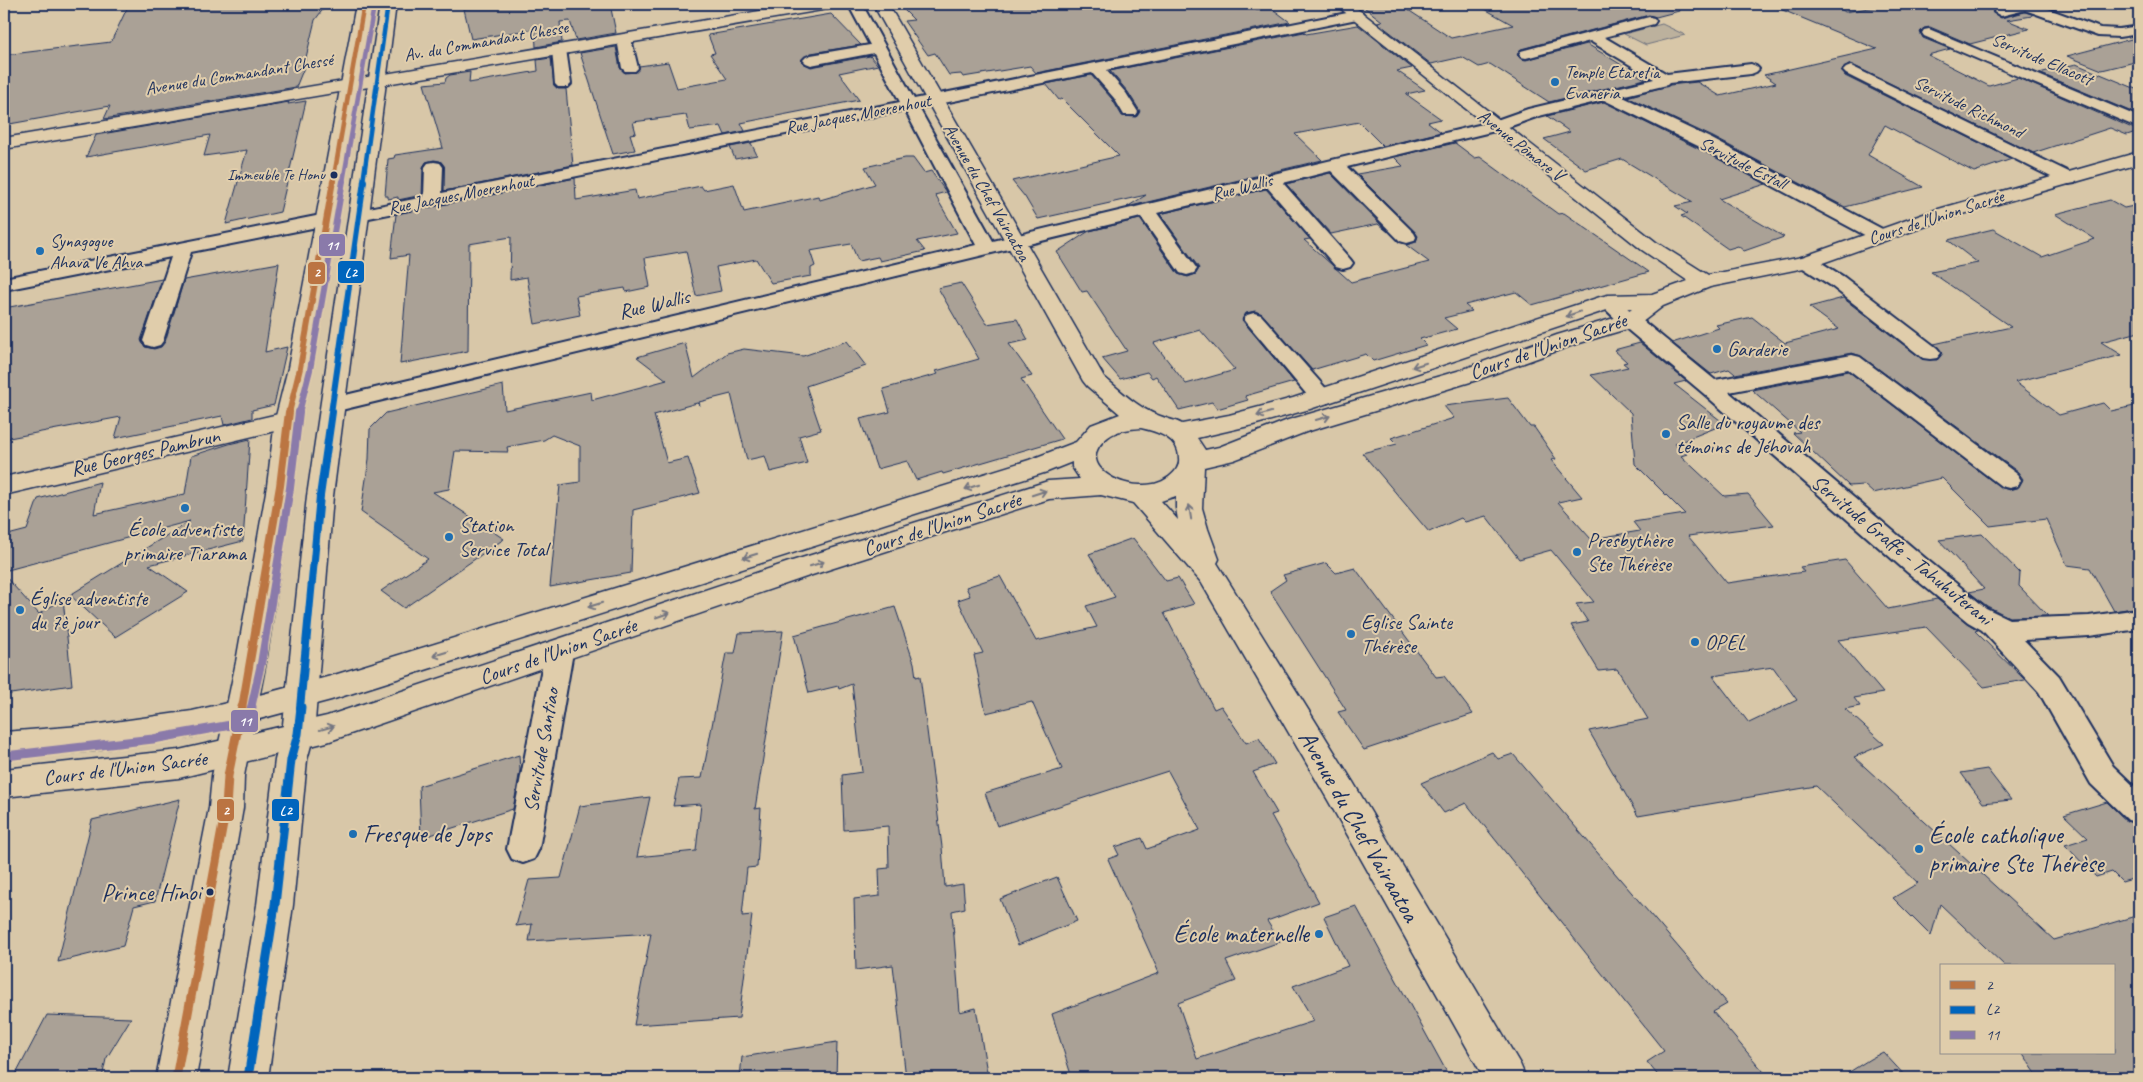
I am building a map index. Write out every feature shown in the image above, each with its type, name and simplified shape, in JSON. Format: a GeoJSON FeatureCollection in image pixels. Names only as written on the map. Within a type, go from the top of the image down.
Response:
{"type":"FeatureCollection","features":[{"type":"Feature","properties":{"kind":"main road"},"geometry":{"type":"LineString","coordinates":[[248,1078],[275,905],[291,760],[298,734],[317,525],[359,215],[365,78],[364,4]]}},
{"type":"Feature","properties":{"kind":"main road"},"geometry":{"type":"LineString","coordinates":[[176,1078],[226,808],[228,776],[250,662],[280,486],[287,420],[300,368],[326,220],[365,78],[388,4]]}},
{"type":"Feature","properties":{"kind":"main road","name":"Avenue du Commandant Chessé"},"geometry":{"type":"LineString","coordinates":[[4,133],[365,78],[776,4]]}},
{"type":"Feature","properties":{"kind":"main road","name":"Av. du Commandant Chesse"},"geometry":{"type":"LineString","coordinates":[[4,144],[365,78],[624,39],[828,4]]}},
{"type":"Feature","properties":{"kind":"main road","name":"Avenue du Chef Vairaatoa"},"geometry":{"type":"LineString","coordinates":[[880,4],[1095,381],[1120,404],[1149,421]]}},
{"type":"Feature","properties":{"kind":"main road","name":"Avenue Pōmare V"},"geometry":{"type":"LineString","coordinates":[[1342,4],[1649,246],[1704,282]]}},
{"type":"Feature","properties":{"kind":"main road","name":"Cours de l'Union Sacrée"},"geometry":{"type":"LineString","coordinates":[[1192,466],[1297,426],[1468,375],[1565,340],[1629,322],[1655,301],[1704,282],[1807,262],[1879,235],[2009,194],[2139,158]]}},
{"type":"Feature","properties":{"kind":"main road","name":"Cours de l'Union Sacrée"},"geometry":{"type":"LineString","coordinates":[[1180,433],[1235,422],[1321,397],[1608,302],[1655,301]]}},
{"type":"Feature","properties":{"kind":"main road","name":"Avenue du Chef Vairaatoa"},"geometry":{"type":"LineString","coordinates":[[1095,381],[1095,411],[1083,461],[1090,475],[1104,486],[1122,492],[1141,495],[1167,490],[1182,482],[1192,466]]}},
{"type":"Feature","properties":{"kind":"main road","name":"Rue Georges Pambrun"},"geometry":{"type":"LineString","coordinates":[[4,486],[287,420]]}},
{"type":"Feature","properties":{"kind":"main road","name":"Avenue du Chef Vairaatoa"},"geometry":{"type":"LineString","coordinates":[[1088,442],[1102,428],[1116,422],[1132,420],[1149,421],[1165,425],[1180,433],[1192,448],[1189,508],[1194,529],[1211,575]]}},
{"type":"Feature","properties":{"kind":"main road","name":"Cours de l'Union Sacrée"},"geometry":{"type":"LineString","coordinates":[[4,746],[93,738],[192,724],[301,696],[1038,466],[1088,442]]}},
{"type":"Feature","properties":{"kind":"main road","name":"Cours de l'Union Sacrée"},"geometry":{"type":"LineString","coordinates":[[4,783],[179,764],[233,753],[298,734],[328,729],[802,568],[1048,490],[1104,486]]}},
{"type":"Feature","properties":{"kind":"main road","name":"Avenue du Chef Vairaatoa"},"geometry":{"type":"LineString","coordinates":[[1141,495],[1211,575],[1341,792],[1506,1078]]}},
{"type":"Feature","properties":{"kind":"street"},"geometry":{"type":"LineString","coordinates":[[855,4],[987,248]]}},
{"type":"Feature","properties":{"kind":"street"},"geometry":{"type":"LineString","coordinates":[[2001,12],[2026,4],[2098,32],[2119,33],[2139,30]]}},
{"type":"Feature","properties":{"kind":"street","name":"Rue Jacques Moerenhout"},"geometry":{"type":"LineString","coordinates":[[359,215],[1357,15]]}},
{"type":"Feature","properties":{"kind":"street"},"geometry":{"type":"LineString","coordinates":[[1526,54],[1649,21]]}},
{"type":"Feature","properties":{"kind":"street","name":"Servitude Ellacott"},"geometry":{"type":"LineString","coordinates":[[1929,32],[2139,122]]}},
{"type":"Feature","properties":{"kind":"street"},"geometry":{"type":"LineString","coordinates":[[1591,36],[1664,79]]}},
{"type":"Feature","properties":{"kind":"street"},"geometry":{"type":"LineString","coordinates":[[624,39],[630,68]]}},
{"type":"Feature","properties":{"kind":"street"},"geometry":{"type":"LineString","coordinates":[[811,60],[880,48]]}},
{"type":"Feature","properties":{"kind":"street"},"geometry":{"type":"LineString","coordinates":[[559,49],[563,84]]}},
{"type":"Feature","properties":{"kind":"street"},"geometry":{"type":"LineString","coordinates":[[1095,67],[1120,96],[1130,112]]}},
{"type":"Feature","properties":{"kind":"street","name":"Rue Wallis"},"geometry":{"type":"LineString","coordinates":[[333,405],[1497,126],[1534,112],[1662,82],[1664,79],[1751,69]]}},
{"type":"Feature","properties":{"kind":"street","name":"Servitude Richmond"},"geometry":{"type":"LineString","coordinates":[[1851,70],[2069,178]]}},
{"type":"Feature","properties":{"kind":"street","name":"Servitude Estall"},"geometry":{"type":"LineString","coordinates":[[1605,95],[1706,143],[1879,235]]}},
{"type":"Feature","properties":{"kind":"street"},"geometry":{"type":"LineString","coordinates":[[1336,165],[1407,238]]}},
{"type":"Feature","properties":{"kind":"street"},"geometry":{"type":"LineString","coordinates":[[433,199],[434,167]]}},
{"type":"Feature","properties":{"kind":"street"},"geometry":{"type":"LineString","coordinates":[[1271,180],[1343,263]]}},
{"type":"Feature","properties":{"kind":"street"},"geometry":{"type":"LineString","coordinates":[[1145,210],[1187,269]]}},
{"type":"Feature","properties":{"kind":"street"},"geometry":{"type":"LineString","coordinates":[[4,284],[326,220]]}},
{"type":"Feature","properties":{"kind":"street"},"geometry":{"type":"LineString","coordinates":[[154,341],[183,249]]}},
{"type":"Feature","properties":{"kind":"street"},"geometry":{"type":"LineString","coordinates":[[1807,262],[1837,280],[1930,353]]}},
{"type":"Feature","properties":{"kind":"street","name":"Servitude Graffe - Tahuhuterani"},"geometry":{"type":"LineString","coordinates":[[1608,302],[1629,322],[1711,388],[1976,615],[2006,630],[2089,626],[2139,619]]}},
{"type":"Feature","properties":{"kind":"street"},"geometry":{"type":"LineString","coordinates":[[1254,319],[1321,397]]}},
{"type":"Feature","properties":{"kind":"street"},"geometry":{"type":"LineString","coordinates":[[1711,388],[1852,362],[2009,480]]}},
{"type":"Feature","properties":{"kind":"street"},"geometry":{"type":"LineString","coordinates":[[1993,625],[2049,684],[2102,774],[2139,810]]}},
{"type":"Feature","properties":{"kind":"street","name":"Servitude Santiao"},"geometry":{"type":"LineString","coordinates":[[523,849],[559,652]]}},
{"type":"Feature","properties":{"kind":"shaded area"},"geometry":{"type":"Polygon","coordinates":[[[1662,24],[1685,35],[1646,45],[1624,34],[1662,24]]]}},
{"type":"Feature","properties":{"kind":"building"},"geometry":{"type":"Polygon","coordinates":[[[129,4],[327,4],[315,20],[303,70],[296,87],[104,119],[110,106],[4,125],[4,55],[111,42],[129,4]]]}},
{"type":"Feature","properties":{"kind":"building"},"geometry":{"type":"Polygon","coordinates":[[[494,4],[610,4],[616,33],[576,40],[570,21],[560,22],[562,42],[536,47],[535,29],[471,39],[464,9],[494,4]]]}},
{"type":"Feature","properties":{"kind":"building"},"geometry":{"type":"Polygon","coordinates":[[[898,4],[1174,4],[1178,7],[1224,4],[1230,9],[1251,5],[1257,10],[1270,7],[1290,22],[1036,73],[1030,66],[963,77],[961,74],[949,75],[935,53],[928,55],[904,21],[914,20],[898,4]]]}},
{"type":"Feature","properties":{"kind":"building"},"geometry":{"type":"Polygon","coordinates":[[[1360,4],[1399,4],[1451,38],[1513,25],[1476,4],[1678,4],[1679,11],[1656,17],[1649,15],[1521,49],[1517,55],[1521,59],[1526,60],[1587,44],[1645,79],[1549,102],[1490,64],[1479,67],[1462,57],[1431,64],[1377,22],[1382,21],[1360,4]]]}},
{"type":"Feature","properties":{"kind":"building"},"geometry":{"type":"Polygon","coordinates":[[[1768,4],[1834,4],[1845,12],[1892,4],[2009,4],[1996,7],[1992,12],[2001,18],[2025,12],[2032,14],[2032,16],[2007,20],[2029,29],[1970,44],[1930,27],[1924,28],[1920,32],[1923,38],[1950,49],[1928,55],[1989,86],[2018,78],[2139,131],[2127,135],[2110,128],[2033,153],[1850,64],[1842,70],[1845,76],[2012,159],[1974,172],[1885,125],[1868,155],[1923,187],[1845,207],[1713,137],[1627,97],[1670,85],[1697,82],[1720,96],[1776,83],[1764,75],[1877,49],[1768,4]]]}},
{"type":"Feature","properties":{"kind":"building"},"geometry":{"type":"Polygon","coordinates":[[[831,14],[861,45],[811,53],[801,60],[811,67],[870,56],[878,65],[839,73],[859,100],[741,123],[745,131],[725,135],[721,126],[690,130],[686,115],[633,122],[636,133],[630,134],[635,150],[613,154],[580,53],[616,47],[620,68],[625,73],[636,72],[639,66],[668,62],[677,88],[727,79],[710,54],[715,53],[708,35],[831,14]]]}},
{"type":"Feature","properties":{"kind":"building"},"geometry":{"type":"Polygon","coordinates":[[[1358,25],[1412,68],[1397,71],[1425,90],[1406,94],[1441,119],[1428,122],[1441,132],[1383,146],[1359,122],[1295,134],[1322,160],[1127,207],[1146,195],[1038,219],[1025,197],[1012,181],[1119,156],[1062,99],[1059,100],[1046,84],[1091,75],[1112,99],[1122,116],[1136,117],[1140,111],[1128,92],[1110,71],[1304,32],[1306,34],[1358,25]]]}},
{"type":"Feature","properties":{"kind":"building"},"geometry":{"type":"Polygon","coordinates":[[[2139,37],[2139,61],[2102,70],[2067,56],[2139,37]]]}},
{"type":"Feature","properties":{"kind":"building"},"geometry":{"type":"Polygon","coordinates":[[[551,58],[554,85],[558,89],[566,89],[573,165],[444,191],[444,166],[440,161],[434,160],[426,162],[423,167],[422,195],[398,200],[398,197],[388,199],[388,196],[385,196],[388,159],[394,158],[395,155],[443,148],[424,84],[445,82],[446,78],[450,75],[470,72],[469,83],[538,71],[537,60],[551,58]]]}},
{"type":"Feature","properties":{"kind":"building"},"geometry":{"type":"Polygon","coordinates":[[[2076,64],[2139,90],[2139,115],[2039,73],[2076,64]]]}},
{"type":"Feature","properties":{"kind":"building"},"geometry":{"type":"Polygon","coordinates":[[[306,101],[280,212],[226,224],[247,150],[204,156],[210,135],[86,157],[96,135],[289,102],[288,104],[306,101]]]}},
{"type":"Feature","properties":{"kind":"building"},"geometry":{"type":"Polygon","coordinates":[[[1604,102],[1766,184],[1719,199],[1784,237],[1744,251],[1738,246],[1728,249],[1681,216],[1687,214],[1675,206],[1693,202],[1622,159],[1586,170],[1544,139],[1570,132],[1547,116],[1604,102]]]}},
{"type":"Feature","properties":{"kind":"building"},"geometry":{"type":"Polygon","coordinates":[[[751,143],[757,155],[735,159],[730,147],[751,143]]]}},
{"type":"Feature","properties":{"kind":"building"},"geometry":{"type":"Polygon","coordinates":[[[1455,143],[1475,158],[1480,157],[1558,214],[1564,213],[1649,272],[1532,305],[1516,292],[1465,305],[1472,311],[1444,318],[1457,329],[1420,339],[1426,345],[1373,361],[1366,354],[1312,370],[1262,314],[1255,311],[1246,313],[1242,320],[1294,382],[1245,396],[1248,400],[1217,409],[1212,402],[1179,410],[1156,376],[1152,378],[1147,372],[1120,379],[1102,358],[1127,351],[1087,291],[1082,292],[1057,252],[1089,231],[1140,219],[1178,274],[1188,277],[1196,274],[1199,268],[1160,214],[1266,189],[1310,239],[1304,240],[1351,282],[1429,262],[1406,245],[1416,242],[1418,236],[1415,232],[1357,174],[1403,166],[1394,157],[1455,143]],[[1200,330],[1154,343],[1186,384],[1235,370],[1200,330]]]}},
{"type":"Feature","properties":{"kind":"building"},"geometry":{"type":"Polygon","coordinates":[[[913,158],[924,173],[931,171],[946,192],[935,195],[957,233],[917,241],[925,251],[880,261],[878,257],[858,261],[851,244],[810,251],[815,266],[811,268],[811,276],[771,283],[756,259],[716,267],[721,291],[696,296],[686,251],[645,258],[650,287],[626,292],[625,288],[576,296],[580,315],[535,324],[527,277],[510,280],[511,237],[469,244],[468,351],[400,364],[409,255],[391,258],[396,214],[575,178],[576,200],[635,190],[637,199],[701,186],[704,190],[734,184],[744,212],[818,196],[820,200],[875,184],[865,167],[913,158]]]}},
{"type":"Feature","properties":{"kind":"building"},"geometry":{"type":"Polygon","coordinates":[[[1330,173],[1388,232],[1378,224],[1331,234],[1286,184],[1330,173]]]}},
{"type":"Feature","properties":{"kind":"building"},"geometry":{"type":"Polygon","coordinates":[[[2110,200],[2124,208],[2139,205],[2139,332],[2101,342],[2122,355],[2015,382],[2059,415],[2103,403],[2111,411],[2139,405],[2139,607],[2114,611],[2090,568],[2067,565],[2046,519],[1990,526],[1942,478],[1873,493],[1864,485],[1849,486],[1793,433],[1800,432],[1752,390],[1848,371],[2000,487],[2009,490],[2019,487],[2023,479],[2018,472],[1861,356],[1852,353],[1735,374],[1729,369],[1711,374],[1672,343],[1719,328],[1716,325],[1752,317],[1785,343],[1839,329],[1809,307],[1843,298],[1922,359],[1937,360],[1943,353],[1934,344],[2011,327],[1931,272],[1978,263],[1948,240],[1993,229],[2042,257],[2095,239],[2055,214],[2110,200]]]}},
{"type":"Feature","properties":{"kind":"building"},"geometry":{"type":"Polygon","coordinates":[[[279,263],[265,352],[287,347],[274,405],[252,410],[252,418],[224,425],[222,416],[115,438],[121,417],[4,439],[4,308],[162,279],[141,340],[145,347],[154,349],[161,347],[165,342],[184,280],[279,263]]]}},
{"type":"Feature","properties":{"kind":"building"},"geometry":{"type":"Polygon","coordinates":[[[961,283],[987,324],[1017,319],[1028,340],[1009,344],[1032,376],[1021,379],[1062,439],[943,474],[942,472],[916,480],[907,461],[877,469],[860,419],[890,412],[883,389],[938,374],[936,371],[979,359],[938,288],[961,283]]]}},
{"type":"Feature","properties":{"kind":"building"},"geometry":{"type":"Polygon","coordinates":[[[847,341],[866,366],[806,386],[821,430],[799,436],[807,463],[770,472],[765,456],[747,460],[731,394],[699,402],[700,406],[697,403],[654,415],[667,463],[688,458],[700,493],[633,510],[631,573],[550,587],[560,485],[580,482],[580,446],[552,435],[544,440],[507,447],[508,452],[455,451],[449,489],[433,492],[504,539],[404,608],[381,591],[428,559],[361,512],[369,459],[370,429],[386,413],[503,385],[505,410],[591,392],[592,400],[667,380],[637,357],[685,343],[694,378],[727,353],[744,349],[803,356],[847,341]]]}},
{"type":"Feature","properties":{"kind":"building"},"geometry":{"type":"Polygon","coordinates":[[[1640,343],[1686,381],[1674,384],[1725,424],[1675,444],[1687,454],[1681,456],[1724,496],[1748,494],[1774,525],[1688,536],[1727,583],[1804,572],[1800,567],[1845,560],[1888,609],[1937,599],[1978,630],[1975,631],[2025,680],[1984,687],[1926,627],[1838,640],[1883,693],[1854,698],[1860,706],[1845,709],[1884,744],[1854,757],[2054,940],[2139,915],[2139,1078],[2039,1078],[2023,1054],[2116,1054],[2116,964],[2003,964],[1940,904],[1931,936],[1893,898],[1918,883],[1816,786],[1638,816],[1589,731],[1648,719],[1617,669],[1599,671],[1571,625],[1588,622],[1576,604],[1594,602],[1551,550],[1519,559],[1486,516],[1465,522],[1461,518],[1429,532],[1362,453],[1397,444],[1391,438],[1454,418],[1444,406],[1508,398],[1530,427],[1534,427],[1556,459],[1551,460],[1582,497],[1558,502],[1591,539],[1640,531],[1633,522],[1685,514],[1635,464],[1631,413],[1591,375],[1628,367],[1623,363],[1627,362],[1614,350],[1640,343]],[[1773,667],[1713,676],[1749,723],[1797,700],[1773,667]]]}},
{"type":"Feature","properties":{"kind":"building","name":"École adventiste primaire Tiarama"},"geometry":{"type":"Polygon","coordinates":[[[250,439],[243,541],[149,565],[188,592],[115,637],[70,595],[190,521],[4,571],[4,536],[27,530],[38,499],[100,482],[94,514],[185,494],[191,456],[250,439]]]}},
{"type":"Feature","properties":{"kind":"building"},"geometry":{"type":"Polygon","coordinates":[[[1982,534],[2020,573],[2019,586],[2048,616],[2009,617],[1987,606],[1969,592],[1984,589],[1939,540],[1982,534]]]}},
{"type":"Feature","properties":{"kind":"building"},"geometry":{"type":"Polygon","coordinates":[[[1133,538],[1166,581],[1178,578],[1194,604],[1164,613],[1214,709],[1221,706],[1246,743],[1259,738],[1275,764],[1253,772],[1277,813],[1271,815],[1319,902],[1267,921],[1280,942],[1226,961],[1236,981],[1178,1003],[1197,1059],[1314,1021],[1293,986],[1348,966],[1324,917],[1356,906],[1450,1078],[1072,1078],[1052,1014],[1159,973],[1108,859],[1119,855],[1115,847],[1142,838],[1147,849],[1200,830],[1168,771],[997,826],[985,793],[1062,769],[1032,702],[986,713],[974,655],[983,653],[958,600],[970,596],[966,587],[1000,576],[1036,641],[1097,627],[1086,606],[1115,597],[1089,554],[1133,538]]]}},
{"type":"Feature","properties":{"kind":"building","name":"Eglise Sainte Thérèse"},"geometry":{"type":"Polygon","coordinates":[[[1326,563],[1336,573],[1355,568],[1436,677],[1444,676],[1473,714],[1364,750],[1338,712],[1346,710],[1270,591],[1286,580],[1283,575],[1326,563]]]}},
{"type":"Feature","properties":{"kind":"building","name":"Église adventiste du 7è jour"},"geometry":{"type":"Polygon","coordinates":[[[4,575],[39,614],[63,599],[72,685],[4,695],[4,575]]]}},
{"type":"Feature","properties":{"kind":"building"},"geometry":{"type":"Polygon","coordinates":[[[895,607],[914,663],[916,677],[920,676],[942,847],[945,887],[963,884],[965,908],[952,911],[960,1012],[976,1008],[988,1078],[906,1078],[893,965],[856,970],[854,899],[880,896],[879,869],[889,868],[888,826],[844,830],[842,775],[862,772],[852,684],[839,689],[838,686],[809,693],[794,635],[895,607]]]}},
{"type":"Feature","properties":{"kind":"building"},"geometry":{"type":"Polygon","coordinates":[[[783,631],[755,809],[761,808],[757,867],[747,868],[742,916],[752,915],[739,1018],[634,1025],[651,933],[529,941],[532,924],[516,926],[529,880],[561,878],[580,806],[650,797],[637,857],[696,851],[701,804],[673,806],[679,779],[702,778],[726,653],[735,653],[739,633],[783,631]]]}},
{"type":"Feature","properties":{"kind":"building"},"geometry":{"type":"Polygon","coordinates":[[[1492,752],[1498,759],[1513,754],[1727,1004],[1713,1012],[1769,1078],[1660,1078],[1647,1062],[1664,1051],[1466,803],[1444,813],[1421,783],[1492,752]]]}},
{"type":"Feature","properties":{"kind":"building"},"geometry":{"type":"Polygon","coordinates":[[[519,755],[520,770],[513,809],[421,838],[419,786],[519,755]]]}},
{"type":"Feature","properties":{"kind":"building"},"geometry":{"type":"Polygon","coordinates":[[[1987,769],[2011,800],[1983,803],[1961,773],[1987,769]]]}},
{"type":"Feature","properties":{"kind":"building"},"geometry":{"type":"Polygon","coordinates":[[[180,799],[155,901],[134,906],[123,946],[58,962],[92,820],[180,799]]]}},
{"type":"Feature","properties":{"kind":"building"},"geometry":{"type":"Polygon","coordinates":[[[2107,802],[2127,821],[2139,825],[2139,877],[2122,882],[2112,872],[2096,877],[2065,845],[2088,838],[2064,815],[2107,802]]]}},
{"type":"Feature","properties":{"kind":"building"},"geometry":{"type":"Polygon","coordinates":[[[1057,877],[1077,921],[1018,945],[1000,899],[1057,877]]]}},
{"type":"Feature","properties":{"kind":"building"},"geometry":{"type":"Polygon","coordinates":[[[47,1015],[131,1018],[106,1059],[102,1078],[14,1078],[47,1015]]]}},
{"type":"Feature","properties":{"kind":"building"},"geometry":{"type":"Polygon","coordinates":[[[837,1042],[836,1078],[740,1078],[742,1057],[837,1042]]]}},
{"type":"Feature","properties":{"kind":"building"},"geometry":{"type":"Polygon","coordinates":[[[1883,1052],[1907,1078],[1840,1078],[1870,1059],[1883,1052]]]}},
{"type":"Feature","properties":{"kind":"transit line","name":"2"},"geometry":{"type":"LineString","coordinates":[[176,1078],[226,808],[228,776],[251,662],[280,486],[287,420],[300,368],[364,4]]}},
{"type":"Feature","properties":{"kind":"transit line","name":"L2"},"geometry":{"type":"LineString","coordinates":[[248,1078],[275,905],[291,760],[298,734],[320,496],[388,4]]}},
{"type":"Feature","properties":{"kind":"transit line","name":"11"},"geometry":{"type":"LineString","coordinates":[[5,756],[153,739],[242,723],[249,718],[261,664],[290,488],[297,422],[310,370],[374,6]]}},
{"type":"Feature","properties":{"kind":"place","name":"Temple Etaretia Evaneria"},"geometry":{"type":"Point","coordinates":[1555,82]}},
{"type":"Feature","properties":{"kind":"place","name":"Immeuble Te Honu"},"geometry":{"type":"Point","coordinates":[334,175]}},
{"type":"Feature","properties":{"kind":"place","name":"Synagogue Ahava Ve Ahva"},"geometry":{"type":"Point","coordinates":[40,251]}},
{"type":"Feature","properties":{"kind":"place","name":"Garderie"},"geometry":{"type":"Point","coordinates":[1717,349]}},
{"type":"Feature","properties":{"kind":"place","name":"Salle du royaume des témoins de Jéhovah"},"geometry":{"type":"Point","coordinates":[1666,434]}},
{"type":"Feature","properties":{"kind":"place","name":"École adventiste primaire Tiarama"},"geometry":{"type":"Point","coordinates":[185,508]}},
{"type":"Feature","properties":{"kind":"place","name":"Station Service Total"},"geometry":{"type":"Point","coordinates":[449,537]}},
{"type":"Feature","properties":{"kind":"place","name":"Presbythère Ste Thérèse"},"geometry":{"type":"Point","coordinates":[1577,552]}},
{"type":"Feature","properties":{"kind":"place","name":"Église adventiste du 7è jour"},"geometry":{"type":"Point","coordinates":[20,610]}},
{"type":"Feature","properties":{"kind":"place","name":"Eglise Sainte Thérèse"},"geometry":{"type":"Point","coordinates":[1351,634]}},
{"type":"Feature","properties":{"kind":"place","name":"OPEL"},"geometry":{"type":"Point","coordinates":[1695,642]}},
{"type":"Feature","properties":{"kind":"place","name":"Fresque de Jops"},"geometry":{"type":"Point","coordinates":[353,834]}},
{"type":"Feature","properties":{"kind":"place","name":"École catholique primaire Ste Thérèse"},"geometry":{"type":"Point","coordinates":[1919,849]}},
{"type":"Feature","properties":{"kind":"place","name":"Prince Hīnoi"},"geometry":{"type":"Point","coordinates":[210,892]}},
{"type":"Feature","properties":{"kind":"place","name":"École maternelle"},"geometry":{"type":"Point","coordinates":[1319,934]}}]}
